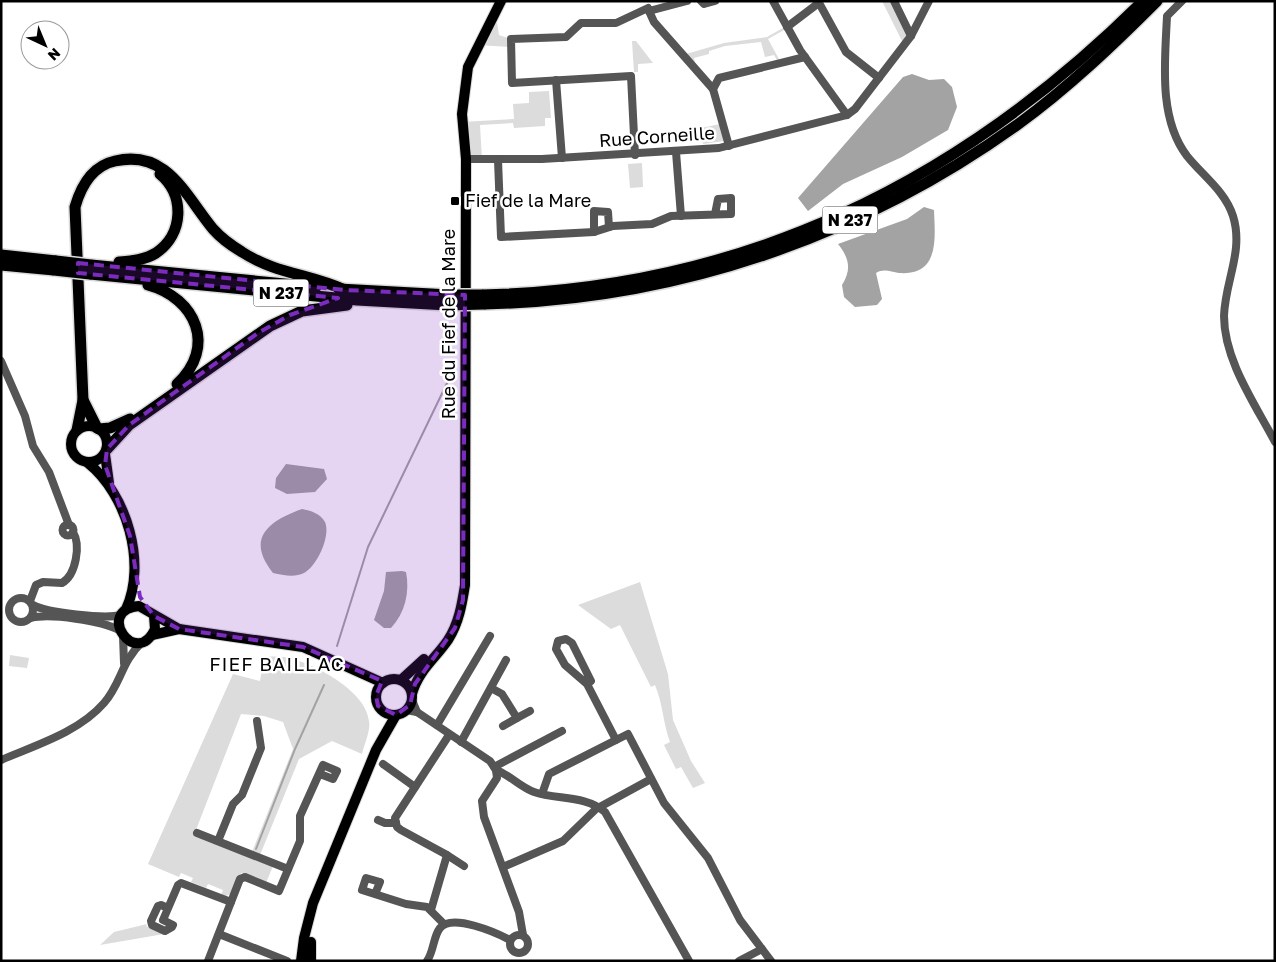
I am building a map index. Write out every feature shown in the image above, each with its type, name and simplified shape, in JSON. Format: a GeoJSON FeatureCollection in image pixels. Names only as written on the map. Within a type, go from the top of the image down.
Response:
{"type":"FeatureCollection","features":[{"type":"Feature","properties":{"kind":"highway","name":"N 237"},"geometry":{"type":"LineString","coordinates":[[483,300],[585,288],[656,276],[735,255],[819,224],[899,186],[980,138],[1056,82],[1143,1]]}},
{"type":"Feature","properties":{"kind":"highway","name":"N 237"},"geometry":{"type":"LineString","coordinates":[[90,269],[114,276],[402,304],[449,300],[566,300],[648,287],[723,269],[775,252],[832,229],[942,173],[1018,124],[1091,65],[1157,1]]}},
{"type":"Feature","properties":{"kind":"highway"},"geometry":{"type":"LineString","coordinates":[[77,430],[83,400],[75,207],[86,180],[109,162],[125,158],[142,159],[154,163],[174,178],[214,230],[258,263],[301,277],[328,282],[345,290]]}},
{"type":"Feature","properties":{"kind":"highway"},"geometry":{"type":"LineString","coordinates":[[76,231],[88,190],[100,175],[110,168],[124,164],[150,168],[169,183],[174,193],[178,215],[175,230],[169,242],[155,254],[90,269]]}},
{"type":"Feature","properties":{"kind":"highway","name":"N 237"},"geometry":{"type":"LineString","coordinates":[[1,255],[55,266]]}},
{"type":"Feature","properties":{"kind":"highway","name":"N 237"},"geometry":{"type":"LineString","coordinates":[[1,265],[55,266],[449,300]]}},
{"type":"Feature","properties":{"kind":"highway"},"geometry":{"type":"LineString","coordinates":[[83,400],[98,428],[110,428],[124,423],[173,388],[193,364],[198,342],[194,320],[179,300],[158,288],[114,276]]}},
{"type":"Feature","properties":{"kind":"highway"},"geometry":{"type":"LineString","coordinates":[[106,452],[129,425],[258,333],[282,319],[317,308],[376,307],[402,304]]}},
{"type":"Feature","properties":{"kind":"main road","name":"Rue du Fief de la Mare"},"geometry":{"type":"LineString","coordinates":[[412,697],[419,675],[448,639],[461,612],[465,585],[466,159],[462,114],[468,67],[500,1]]}},
{"type":"Feature","properties":{"kind":"main road"},"geometry":{"type":"LineString","coordinates":[[110,487],[88,463],[78,459],[72,451],[71,440],[77,430],[83,427],[98,428],[106,438],[110,487],[130,536],[134,579],[146,608],[154,616],[179,629],[295,645],[349,669],[380,687]]}},
{"type":"Feature","properties":{"kind":"main road"},"geometry":{"type":"LineString","coordinates":[[88,463],[95,462],[106,452]]}},
{"type":"Feature","properties":{"kind":"main road","name":"Rue du Fief de la Mare"},"geometry":{"type":"LineString","coordinates":[[401,680],[434,648],[450,622],[458,595],[464,536]]}},
{"type":"Feature","properties":{"kind":"main road"},"geometry":{"type":"LineString","coordinates":[[134,579],[124,612],[121,633],[129,641],[142,642],[152,635],[179,629]]}},
{"type":"Feature","properties":{"kind":"main road"},"geometry":{"type":"LineString","coordinates":[[124,612],[139,606],[146,608]]}},
{"type":"Feature","properties":{"kind":"main road"},"geometry":{"type":"LineString","coordinates":[[152,635],[156,622],[154,616]]}},
{"type":"Feature","properties":{"kind":"main road"},"geometry":{"type":"LineString","coordinates":[[301,961],[304,938],[313,903],[376,750],[396,715],[406,710],[412,697],[410,688],[401,680],[392,679],[380,687],[376,701],[381,710],[382,721],[376,750]]}},
{"type":"Feature","properties":{"kind":"main road"},"geometry":{"type":"LineString","coordinates":[[381,710],[396,715]]}},
{"type":"Feature","properties":{"kind":"main road"},"geometry":{"type":"LineString","coordinates":[[311,961],[313,903]]}},
{"type":"Feature","properties":{"kind":"street"},"geometry":{"type":"LineString","coordinates":[[649,11],[687,1]]}},
{"type":"Feature","properties":{"kind":"street"},"geometry":{"type":"LineString","coordinates":[[700,1],[704,4],[715,1]]}},
{"type":"Feature","properties":{"kind":"street"},"geometry":{"type":"LineString","coordinates":[[773,1],[805,57],[847,115],[879,78],[911,36],[929,1]]}},
{"type":"Feature","properties":{"kind":"street"},"geometry":{"type":"LineString","coordinates":[[787,27],[816,5],[818,1],[846,52],[879,78]]}},
{"type":"Feature","properties":{"kind":"street"},"geometry":{"type":"LineString","coordinates":[[894,1],[911,36]]}},
{"type":"Feature","properties":{"kind":"street"},"geometry":{"type":"LineString","coordinates":[[1182,1],[1166,16],[1164,81],[1173,131],[1186,155],[1226,200],[1233,214],[1238,236],[1224,316],[1227,339],[1240,374],[1275,442]]}},
{"type":"Feature","properties":{"kind":"street"},"geometry":{"type":"LineString","coordinates":[[634,155],[631,76],[512,83],[511,43],[566,37],[581,23],[616,23],[648,8],[654,22],[713,89],[729,146]]}},
{"type":"Feature","properties":{"kind":"street"},"geometry":{"type":"LineString","coordinates":[[706,81],[805,57]]}},
{"type":"Feature","properties":{"kind":"street"},"geometry":{"type":"LineString","coordinates":[[713,89],[719,78]]}},
{"type":"Feature","properties":{"kind":"street"},"geometry":{"type":"LineString","coordinates":[[556,80],[562,158]]}},
{"type":"Feature","properties":{"kind":"street","name":"Rue Corneille"},"geometry":{"type":"LineString","coordinates":[[466,159],[498,160],[634,155],[729,146],[847,115]]}},
{"type":"Feature","properties":{"kind":"street"},"geometry":{"type":"LineString","coordinates":[[676,152],[681,216]]}},
{"type":"Feature","properties":{"kind":"street"},"geometry":{"type":"LineString","coordinates":[[498,160],[501,238],[594,232],[609,227],[652,224],[671,216],[715,214]]}},
{"type":"Feature","properties":{"kind":"street"},"geometry":{"type":"LineString","coordinates":[[594,232],[594,211],[608,212],[609,227]]}},
{"type":"Feature","properties":{"kind":"street"},"geometry":{"type":"LineString","coordinates":[[1,361],[25,416],[32,446],[49,472],[77,540],[71,574],[62,583],[43,582],[36,585],[31,603],[34,612],[31,618],[26,622],[18,622],[12,618],[9,612],[11,604],[16,599],[31,603],[42,609],[102,616],[124,612]]}},
{"type":"Feature","properties":{"kind":"street"},"geometry":{"type":"LineString","coordinates":[[31,618],[41,616],[102,624],[121,633],[124,663]]}},
{"type":"Feature","properties":{"kind":"street"},"geometry":{"type":"LineString","coordinates":[[437,725],[490,636]]}},
{"type":"Feature","properties":{"kind":"street"},"geometry":{"type":"LineString","coordinates":[[586,684],[591,681],[572,643],[566,639],[558,641],[556,649],[565,665],[586,684],[616,740]]}},
{"type":"Feature","properties":{"kind":"street"},"geometry":{"type":"LineString","coordinates":[[1,760],[87,720],[105,702],[124,663],[142,642]]}},
{"type":"Feature","properties":{"kind":"street"},"geometry":{"type":"LineString","coordinates":[[461,742],[506,660]]}},
{"type":"Feature","properties":{"kind":"street"},"geometry":{"type":"LineString","coordinates":[[491,688],[502,694],[517,718]]}},
{"type":"Feature","properties":{"kind":"street"},"geometry":{"type":"LineString","coordinates":[[412,697],[418,712]]}},
{"type":"Feature","properties":{"kind":"street"},"geometry":{"type":"LineString","coordinates":[[406,710],[418,712],[490,761],[496,772],[508,776],[527,788],[542,794],[584,802],[599,807],[605,812],[689,961]]}},
{"type":"Feature","properties":{"kind":"street"},"geometry":{"type":"LineString","coordinates":[[503,726],[530,711]]}},
{"type":"Feature","properties":{"kind":"street"},"geometry":{"type":"LineString","coordinates":[[218,841],[233,804],[242,795],[261,748],[257,721]]}},
{"type":"Feature","properties":{"kind":"street"},"geometry":{"type":"LineString","coordinates":[[523,936],[520,912],[484,817],[482,801],[496,772],[562,731]]}},
{"type":"Feature","properties":{"kind":"street"},"geometry":{"type":"LineString","coordinates":[[449,734],[415,786],[396,818],[396,823],[401,830],[464,866]]}},
{"type":"Feature","properties":{"kind":"street"},"geometry":{"type":"LineString","coordinates":[[542,794],[549,774],[628,734],[664,803],[714,866],[740,920],[771,961]]}},
{"type":"Feature","properties":{"kind":"street"},"geometry":{"type":"LineString","coordinates":[[382,764],[415,786]]}},
{"type":"Feature","properties":{"kind":"street"},"geometry":{"type":"LineString","coordinates":[[208,961],[242,878],[245,877],[279,891],[300,841],[300,816],[320,774]]}},
{"type":"Feature","properties":{"kind":"street"},"geometry":{"type":"LineString","coordinates":[[503,868],[563,841],[599,807],[651,779]]}},
{"type":"Feature","properties":{"kind":"street"},"geometry":{"type":"LineString","coordinates":[[378,820],[385,823],[396,823]]}},
{"type":"Feature","properties":{"kind":"street"},"geometry":{"type":"LineString","coordinates":[[198,833],[288,869]]}},
{"type":"Feature","properties":{"kind":"street"},"geometry":{"type":"LineString","coordinates":[[431,910],[447,855]]}},
{"type":"Feature","properties":{"kind":"street"},"geometry":{"type":"LineString","coordinates":[[168,908],[178,885],[185,882],[231,902]]}},
{"type":"Feature","properties":{"kind":"street"},"geometry":{"type":"LineString","coordinates":[[376,894],[431,910],[444,924],[464,923],[510,940]]}},
{"type":"Feature","properties":{"kind":"street"},"geometry":{"type":"LineString","coordinates":[[428,961],[438,932],[444,924]]}},
{"type":"Feature","properties":{"kind":"street"},"geometry":{"type":"LineString","coordinates":[[219,934],[287,961]]}},
{"type":"Feature","properties":{"kind":"street"},"geometry":{"type":"LineString","coordinates":[[516,935],[523,936],[527,939],[528,946],[524,952],[515,952],[510,948],[510,940],[516,935]]}},
{"type":"Feature","properties":{"kind":"street"},"geometry":{"type":"LineString","coordinates":[[739,961],[762,949]]}},
{"type":"Feature","properties":{"kind":"street"},"geometry":{"type":"LineString","coordinates":[[510,960],[515,952]]}},
{"type":"Feature","properties":{"kind":"highlighted area"},"geometry":{"type":"Polygon","coordinates":[[[78,263],[345,290],[465,295],[463,600],[455,628],[415,684],[410,705],[396,715],[378,706],[376,696],[382,681],[303,647],[179,629],[154,616],[140,597],[130,536],[105,465],[107,449],[129,425],[258,333],[290,315],[338,298],[78,273],[78,263]]]}},
{"type":"Feature","properties":{"kind":"shaded area"},"geometry":{"type":"Polygon","coordinates":[[[882,1],[894,1],[911,36],[904,45],[882,1]]]}},
{"type":"Feature","properties":{"kind":"shaded area"},"geometry":{"type":"Polygon","coordinates":[[[491,18],[497,22],[499,35],[511,39],[511,47],[477,45],[491,18]]]}},
{"type":"Feature","properties":{"kind":"shaded area"},"geometry":{"type":"Polygon","coordinates":[[[783,28],[784,30],[768,39],[779,59],[777,60],[774,55],[765,57],[761,42],[725,46],[709,51],[709,54],[694,58],[695,63],[686,54],[724,43],[767,37],[783,28]]]}},
{"type":"Feature","properties":{"kind":"shaded area"},"geometry":{"type":"Polygon","coordinates":[[[632,41],[636,41],[653,63],[638,64],[638,72],[634,72],[632,41]]]}},
{"type":"Feature","properties":{"kind":"shaded area"},"geometry":{"type":"Polygon","coordinates":[[[912,74],[929,80],[944,79],[952,87],[957,107],[948,130],[902,157],[843,184],[808,211],[798,198],[903,77],[912,74]]]}},
{"type":"Feature","properties":{"kind":"shaded area"},"geometry":{"type":"Polygon","coordinates":[[[549,91],[551,118],[545,118],[545,126],[514,128],[513,123],[480,125],[482,159],[466,159],[462,122],[514,119],[513,104],[529,103],[529,92],[549,91]]]}},
{"type":"Feature","properties":{"kind":"shaded area"},"geometry":{"type":"Polygon","coordinates":[[[720,124],[724,141],[703,144],[701,128],[720,124]]]}},
{"type":"Feature","properties":{"kind":"shaded area"},"geometry":{"type":"Polygon","coordinates":[[[642,163],[643,187],[630,188],[628,164],[642,163]]]}},
{"type":"Feature","properties":{"kind":"shaded area"},"geometry":{"type":"Polygon","coordinates":[[[924,207],[934,210],[934,243],[928,262],[922,268],[912,272],[885,271],[876,273],[882,299],[877,305],[855,307],[844,297],[842,285],[847,274],[848,264],[845,254],[838,244],[907,219],[924,207]]]}},
{"type":"Feature","properties":{"kind":"shaded area"},"geometry":{"type":"Polygon","coordinates":[[[286,464],[324,469],[327,479],[315,492],[287,494],[275,488],[276,478],[286,464]]]}},
{"type":"Feature","properties":{"kind":"shaded area"},"geometry":{"type":"Polygon","coordinates":[[[302,509],[318,514],[325,522],[326,535],[322,550],[314,564],[300,575],[292,576],[273,573],[265,561],[261,550],[261,541],[265,532],[280,519],[302,509]]]}},
{"type":"Feature","properties":{"kind":"shaded area"},"geometry":{"type":"Polygon","coordinates":[[[386,572],[406,572],[407,580],[407,595],[403,609],[391,628],[384,628],[374,620],[384,591],[386,572]]]}},
{"type":"Feature","properties":{"kind":"shaded area"},"geometry":{"type":"Polygon","coordinates":[[[640,582],[668,674],[673,720],[691,761],[705,783],[693,788],[681,767],[676,769],[664,745],[670,742],[658,692],[655,685],[651,687],[620,625],[611,629],[578,605],[640,582]]]}},
{"type":"Feature","properties":{"kind":"shaded area"},"geometry":{"type":"Polygon","coordinates":[[[10,655],[29,658],[27,668],[9,666],[10,655]]]}},
{"type":"Feature","properties":{"kind":"shaded area"},"geometry":{"type":"Polygon","coordinates":[[[264,656],[296,660],[336,679],[348,688],[366,710],[369,729],[362,754],[332,741],[299,759],[260,855],[252,852],[293,749],[283,722],[264,716],[241,714],[194,835],[273,866],[266,883],[241,873],[232,893],[226,896],[221,895],[223,890],[208,884],[206,888],[191,882],[193,878],[181,873],[179,877],[148,864],[233,674],[260,681],[264,656]]]}},
{"type":"Feature","properties":{"kind":"shaded area"},"geometry":{"type":"Polygon","coordinates":[[[147,924],[146,926],[164,934],[100,945],[114,932],[147,924]]]}},
{"type":"Feature","properties":{"kind":"waterway"},"geometry":{"type":"LineString","coordinates":[[337,646],[368,547],[448,381]]}},
{"type":"Feature","properties":{"kind":"waterway"},"geometry":{"type":"LineString","coordinates":[[256,849],[295,749],[324,685]]}},
{"type":"Feature","properties":{"kind":"place","name":"Fief de la Mare"},"geometry":{"type":"Point","coordinates":[455,201]}},
{"type":"Feature","properties":{"kind":"district","name":"FIEF BAILLAC"},"geometry":{"type":"Point","coordinates":[277,664]}}]}
